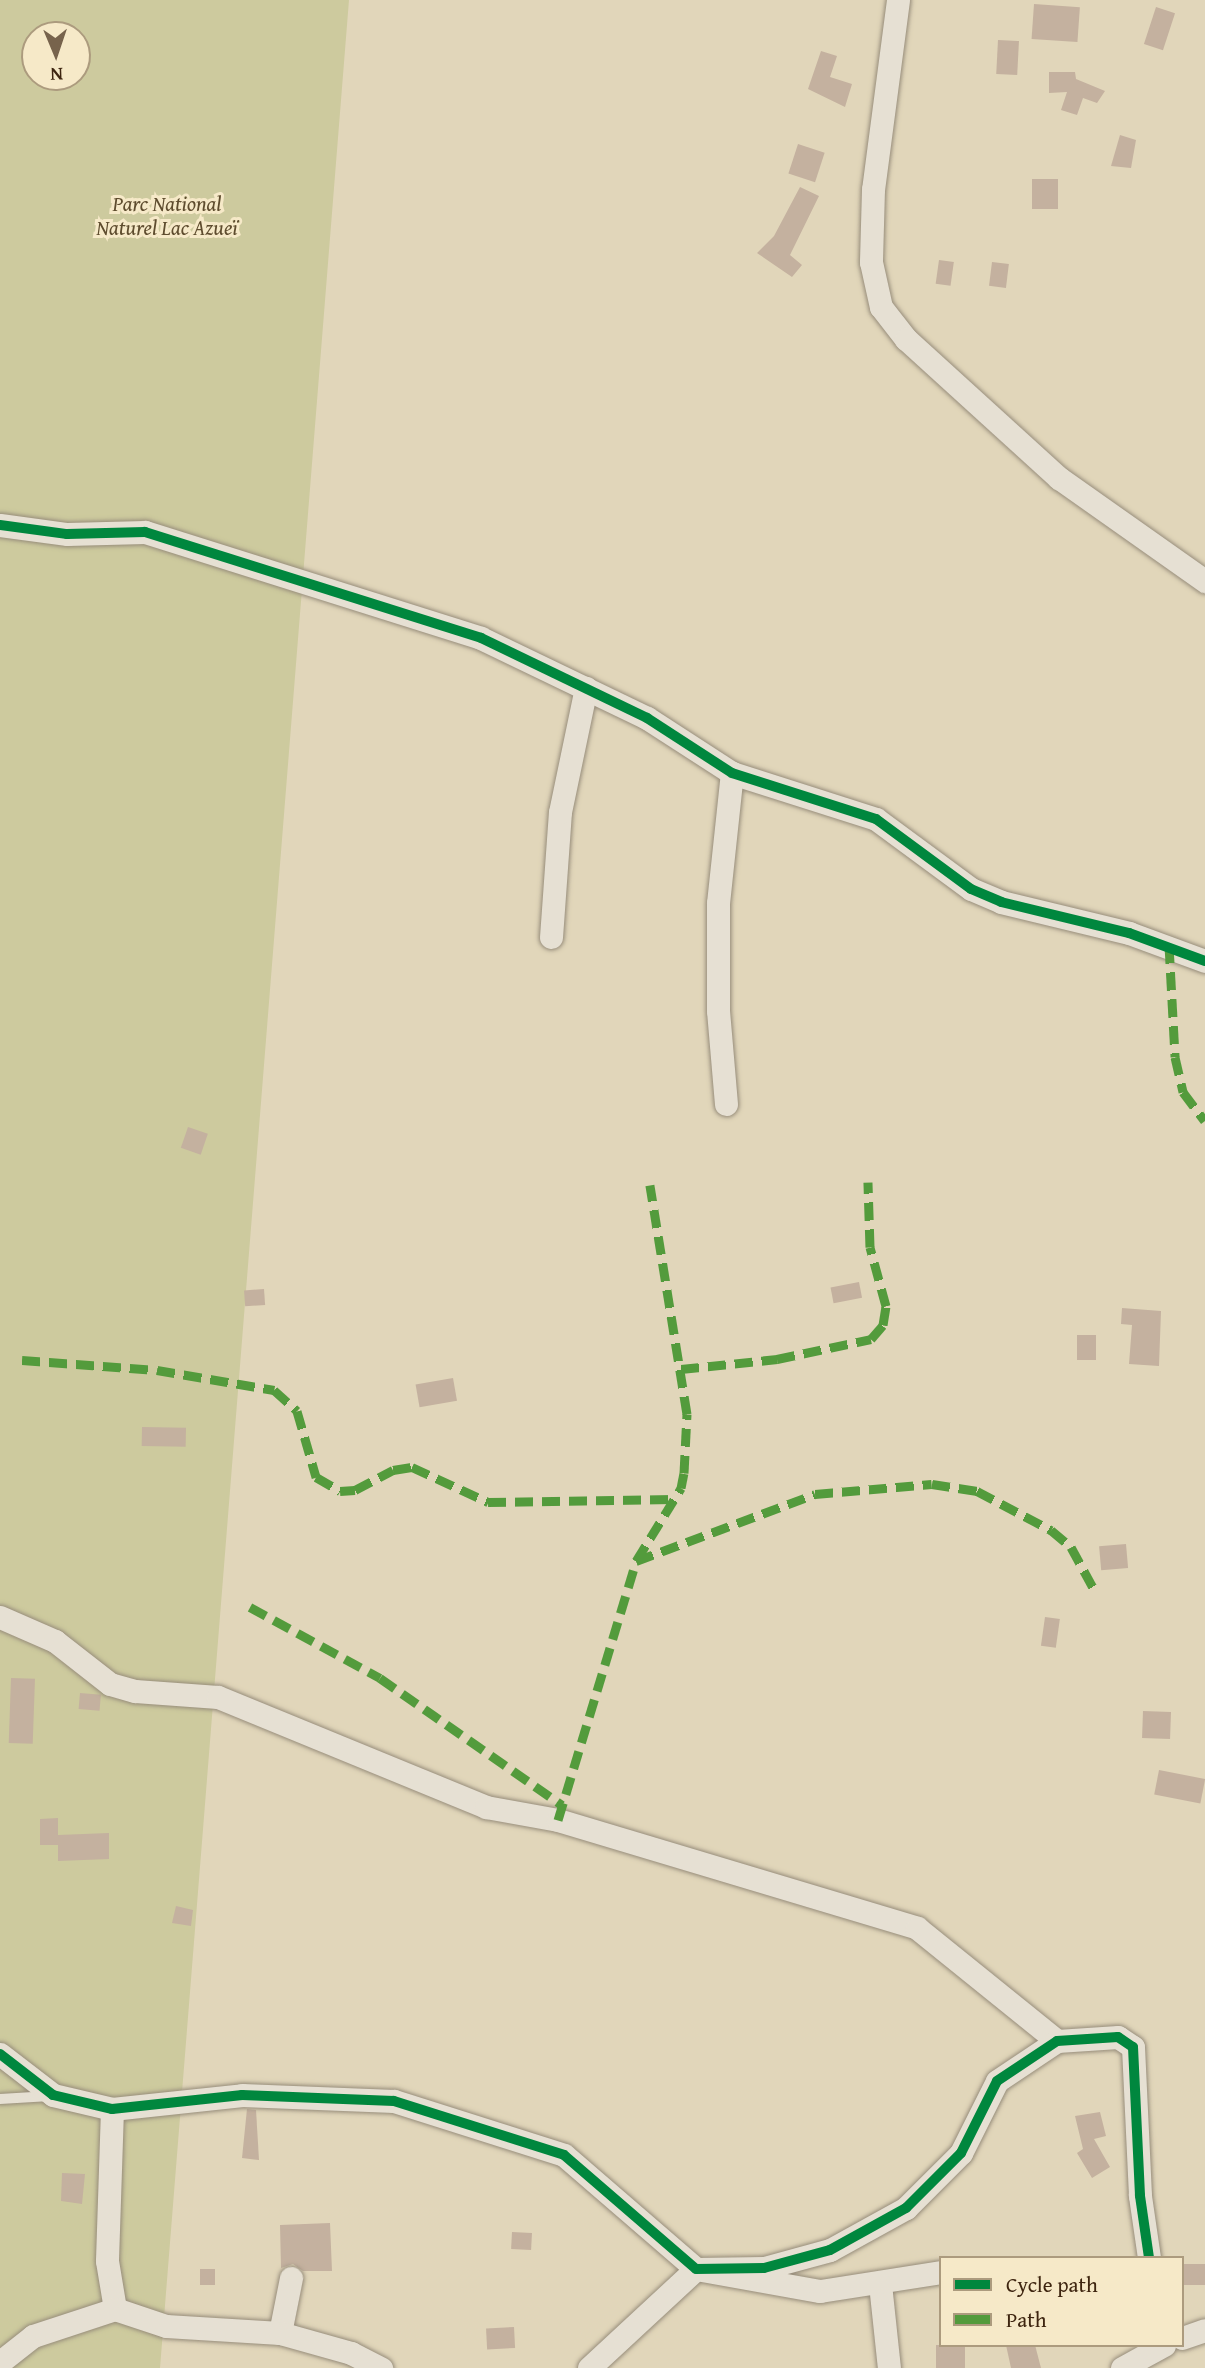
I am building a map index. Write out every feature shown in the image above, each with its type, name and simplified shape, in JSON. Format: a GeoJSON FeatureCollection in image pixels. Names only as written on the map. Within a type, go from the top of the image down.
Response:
{"type":"FeatureCollection","features":[{"type":"Feature","properties":{"kind":"street"},"geometry":{"type":"LineString","coordinates":[[898,0],[873,189],[872,262],[881,307],[906,340],[1059,478],[1205,581]]}},
{"type":"Feature","properties":{"kind":"street"},"geometry":{"type":"LineString","coordinates":[[0,525],[67,534],[145,532],[395,614],[481,638],[647,718],[732,773],[876,819],[971,889],[1002,902],[1129,933],[1205,961]]}},
{"type":"Feature","properties":{"kind":"street"},"geometry":{"type":"LineString","coordinates":[[551,937],[560,811],[586,688]]}},
{"type":"Feature","properties":{"kind":"street"},"geometry":{"type":"LineString","coordinates":[[726,1104],[718,1011],[718,903],[732,773]]}},
{"type":"Feature","properties":{"kind":"street"},"geometry":{"type":"LineString","coordinates":[[0,1617],[55,1641],[110,1684],[135,1691],[218,1697],[486,1807],[558,1820],[917,1928],[1057,2041]]}},
{"type":"Feature","properties":{"kind":"street"},"geometry":{"type":"LineString","coordinates":[[589,2368],[696,2269],[764,2269],[800,2262],[830,2250],[906,2208],[961,2153],[997,2081],[1057,2041],[1118,2037],[1133,2047],[1140,2196],[1149,2256]]}},
{"type":"Feature","properties":{"kind":"street"},"geometry":{"type":"LineString","coordinates":[[0,2054],[52,2095],[112,2109],[242,2095],[394,2101],[564,2155],[696,2269],[820,2291],[880,2284],[939,2272]]}},
{"type":"Feature","properties":{"kind":"street"},"geometry":{"type":"LineString","coordinates":[[112,2109],[107,2261],[115,2309]]}},
{"type":"Feature","properties":{"kind":"street"},"geometry":{"type":"LineString","coordinates":[[280,2333],[291,2278]]}},
{"type":"Feature","properties":{"kind":"street"},"geometry":{"type":"LineString","coordinates":[[880,2284],[889,2368]]}},
{"type":"Feature","properties":{"kind":"street"},"geometry":{"type":"LineString","coordinates":[[0,2362],[33,2336],[115,2309],[166,2326],[280,2333],[351,2353],[381,2368]]}},
{"type":"Feature","properties":{"kind":"street"},"geometry":{"type":"LineString","coordinates":[[1184,2338],[1205,2330]]}},
{"type":"Feature","properties":{"kind":"street"},"geometry":{"type":"LineString","coordinates":[[1123,2368],[1162,2347]]}},
{"type":"Feature","properties":{"kind":"lane"},"geometry":{"type":"LineString","coordinates":[[0,2099],[52,2095]]}},
{"type":"Feature","properties":{"kind":"green space","name":"Parc National Naturel Lac Azueï"},"geometry":{"type":"Polygon","coordinates":[[[0,0],[349,0],[160,2368],[0,2368],[0,0]]]}},
{"type":"Feature","properties":{"kind":"building"},"geometry":{"type":"Polygon","coordinates":[[[1034,4],[1080,7],[1077,42],[1032,39],[1034,4]]]}},
{"type":"Feature","properties":{"kind":"building"},"geometry":{"type":"Polygon","coordinates":[[[1156,7],[1175,13],[1163,50],[1144,44],[1156,7]]]}},
{"type":"Feature","properties":{"kind":"building"},"geometry":{"type":"Polygon","coordinates":[[[998,40],[1019,41],[1017,75],[996,74],[998,40]]]}},
{"type":"Feature","properties":{"kind":"building"},"geometry":{"type":"Polygon","coordinates":[[[821,51],[837,56],[830,77],[852,84],[845,107],[808,89],[821,51]]]}},
{"type":"Feature","properties":{"kind":"building"},"geometry":{"type":"Polygon","coordinates":[[[1049,72],[1075,72],[1076,79],[1105,91],[1097,103],[1083,98],[1077,115],[1061,110],[1067,92],[1049,93],[1049,72]]]}},
{"type":"Feature","properties":{"kind":"building"},"geometry":{"type":"Polygon","coordinates":[[[1120,135],[1136,140],[1131,168],[1111,166],[1120,135]]]}},
{"type":"Feature","properties":{"kind":"building"},"geometry":{"type":"Polygon","coordinates":[[[798,144],[825,153],[815,182],[788,173],[798,144]]]}},
{"type":"Feature","properties":{"kind":"building"},"geometry":{"type":"Polygon","coordinates":[[[1032,179],[1058,179],[1058,209],[1032,209],[1032,179]]]}},
{"type":"Feature","properties":{"kind":"building"},"geometry":{"type":"Polygon","coordinates":[[[800,187],[819,196],[790,255],[802,265],[792,277],[757,253],[774,236],[800,187]]]}},
{"type":"Feature","properties":{"kind":"building"},"geometry":{"type":"Polygon","coordinates":[[[939,260],[954,262],[951,286],[936,284],[939,260]]]}},
{"type":"Feature","properties":{"kind":"building"},"geometry":{"type":"Polygon","coordinates":[[[992,262],[1009,264],[1006,288],[989,286],[992,262]]]}},
{"type":"Feature","properties":{"kind":"building"},"geometry":{"type":"Polygon","coordinates":[[[188,1127],[208,1134],[201,1155],[181,1148],[188,1127]]]}},
{"type":"Feature","properties":{"kind":"building"},"geometry":{"type":"Polygon","coordinates":[[[859,1282],[862,1298],[834,1303],[831,1288],[859,1282]]]}},
{"type":"Feature","properties":{"kind":"building"},"geometry":{"type":"Polygon","coordinates":[[[264,1289],[265,1305],[245,1306],[244,1290],[264,1289]]]}},
{"type":"Feature","properties":{"kind":"building"},"geometry":{"type":"Polygon","coordinates":[[[1122,1308],[1161,1311],[1159,1366],[1129,1364],[1132,1325],[1121,1324],[1122,1308]]]}},
{"type":"Feature","properties":{"kind":"building"},"geometry":{"type":"Polygon","coordinates":[[[1077,1335],[1096,1335],[1096,1360],[1077,1360],[1077,1335]]]}},
{"type":"Feature","properties":{"kind":"building"},"geometry":{"type":"Polygon","coordinates":[[[453,1378],[457,1401],[420,1407],[416,1385],[453,1378]]]}},
{"type":"Feature","properties":{"kind":"building"},"geometry":{"type":"Polygon","coordinates":[[[142,1427],[186,1428],[186,1447],[142,1446],[142,1427]]]}},
{"type":"Feature","properties":{"kind":"building"},"geometry":{"type":"Polygon","coordinates":[[[1126,1544],[1128,1568],[1101,1570],[1099,1546],[1126,1544]]]}},
{"type":"Feature","properties":{"kind":"building"},"geometry":{"type":"Polygon","coordinates":[[[1045,1617],[1060,1619],[1056,1648],[1041,1646],[1045,1617]]]}},
{"type":"Feature","properties":{"kind":"building"},"geometry":{"type":"Polygon","coordinates":[[[11,1678],[35,1679],[33,1744],[9,1743],[11,1678]]]}},
{"type":"Feature","properties":{"kind":"building"},"geometry":{"type":"Polygon","coordinates":[[[80,1693],[101,1695],[100,1711],[79,1709],[80,1693]]]}},
{"type":"Feature","properties":{"kind":"building"},"geometry":{"type":"Polygon","coordinates":[[[1143,1711],[1171,1712],[1170,1739],[1142,1738],[1143,1711]]]}},
{"type":"Feature","properties":{"kind":"building"},"geometry":{"type":"Polygon","coordinates":[[[1159,1770],[1205,1779],[1200,1804],[1154,1795],[1159,1770]]]}},
{"type":"Feature","properties":{"kind":"building"},"geometry":{"type":"Polygon","coordinates":[[[58,1818],[58,1835],[109,1833],[109,1859],[58,1861],[58,1845],[40,1845],[40,1819],[58,1818]]]}},
{"type":"Feature","properties":{"kind":"building"},"geometry":{"type":"Polygon","coordinates":[[[176,1906],[193,1910],[191,1926],[172,1923],[176,1906]]]}},
{"type":"Feature","properties":{"kind":"building"},"geometry":{"type":"Polygon","coordinates":[[[247,2109],[256,2110],[259,2160],[242,2158],[247,2109]]]}},
{"type":"Feature","properties":{"kind":"building"},"geometry":{"type":"Polygon","coordinates":[[[1100,2112],[1106,2136],[1094,2139],[1110,2167],[1092,2178],[1077,2153],[1083,2149],[1075,2116],[1100,2112]]]}},
{"type":"Feature","properties":{"kind":"building"},"geometry":{"type":"Polygon","coordinates":[[[62,2173],[85,2174],[82,2204],[61,2201],[62,2173]]]}},
{"type":"Feature","properties":{"kind":"building"},"geometry":{"type":"Polygon","coordinates":[[[330,2223],[332,2271],[303,2271],[293,2264],[281,2268],[280,2225],[330,2223]]]}},
{"type":"Feature","properties":{"kind":"building"},"geometry":{"type":"Polygon","coordinates":[[[512,2232],[532,2233],[531,2250],[511,2249],[512,2232]]]}},
{"type":"Feature","properties":{"kind":"building"},"geometry":{"type":"Polygon","coordinates":[[[1184,2264],[1205,2264],[1205,2285],[1184,2285],[1184,2264]]]}},
{"type":"Feature","properties":{"kind":"building"},"geometry":{"type":"Polygon","coordinates":[[[200,2269],[215,2269],[215,2285],[200,2285],[200,2269]]]}},
{"type":"Feature","properties":{"kind":"building"},"geometry":{"type":"Polygon","coordinates":[[[514,2327],[515,2348],[487,2349],[486,2328],[514,2327]]]}},
{"type":"Feature","properties":{"kind":"building"},"geometry":{"type":"Polygon","coordinates":[[[936,2345],[965,2347],[965,2368],[936,2368],[936,2345]]]}},
{"type":"Feature","properties":{"kind":"building"},"geometry":{"type":"Polygon","coordinates":[[[1006,2347],[1036,2347],[1041,2368],[1011,2368],[1006,2347]]]}},
{"type":"Feature","properties":{"kind":"marked path"},"geometry":{"type":"LineString","coordinates":[[1169,945],[1175,1057],[1183,1092],[1205,1121]]}},
{"type":"Feature","properties":{"kind":"marked path"},"geometry":{"type":"LineString","coordinates":[[681,1369],[777,1359],[871,1339],[883,1325],[886,1306],[870,1247],[868,1182]]}},
{"type":"Feature","properties":{"kind":"marked path"},"geometry":{"type":"LineString","coordinates":[[558,1820],[636,1561],[681,1488],[684,1473],[687,1414],[650,1185]]}},
{"type":"Feature","properties":{"kind":"marked path"},"geometry":{"type":"LineString","coordinates":[[22,1360],[157,1370],[274,1390],[297,1411],[316,1477],[340,1491],[355,1490],[393,1470],[412,1467],[488,1502],[674,1499]]}},
{"type":"Feature","properties":{"kind":"marked path"},"geometry":{"type":"LineString","coordinates":[[636,1561],[815,1494],[932,1484],[977,1491],[1051,1530],[1071,1547],[1096,1593]]}},
{"type":"Feature","properties":{"kind":"marked path"},"geometry":{"type":"LineString","coordinates":[[250,1607],[380,1678],[562,1805]]}},
{"type":"Feature","properties":{"kind":"cycle path"},"geometry":{"type":"LineString","coordinates":[[0,525],[67,534],[145,532],[481,638],[647,718],[732,773],[876,819],[971,889],[1001,902],[1129,933],[1205,961]]}},
{"type":"Feature","properties":{"kind":"cycle path"},"geometry":{"type":"LineString","coordinates":[[0,2054],[53,2095],[112,2109],[242,2095],[394,2101],[564,2155],[696,2269],[764,2268],[830,2250],[906,2208],[961,2153],[997,2081],[1057,2041],[1118,2037],[1133,2047],[1140,2196],[1149,2256]]}}]}
